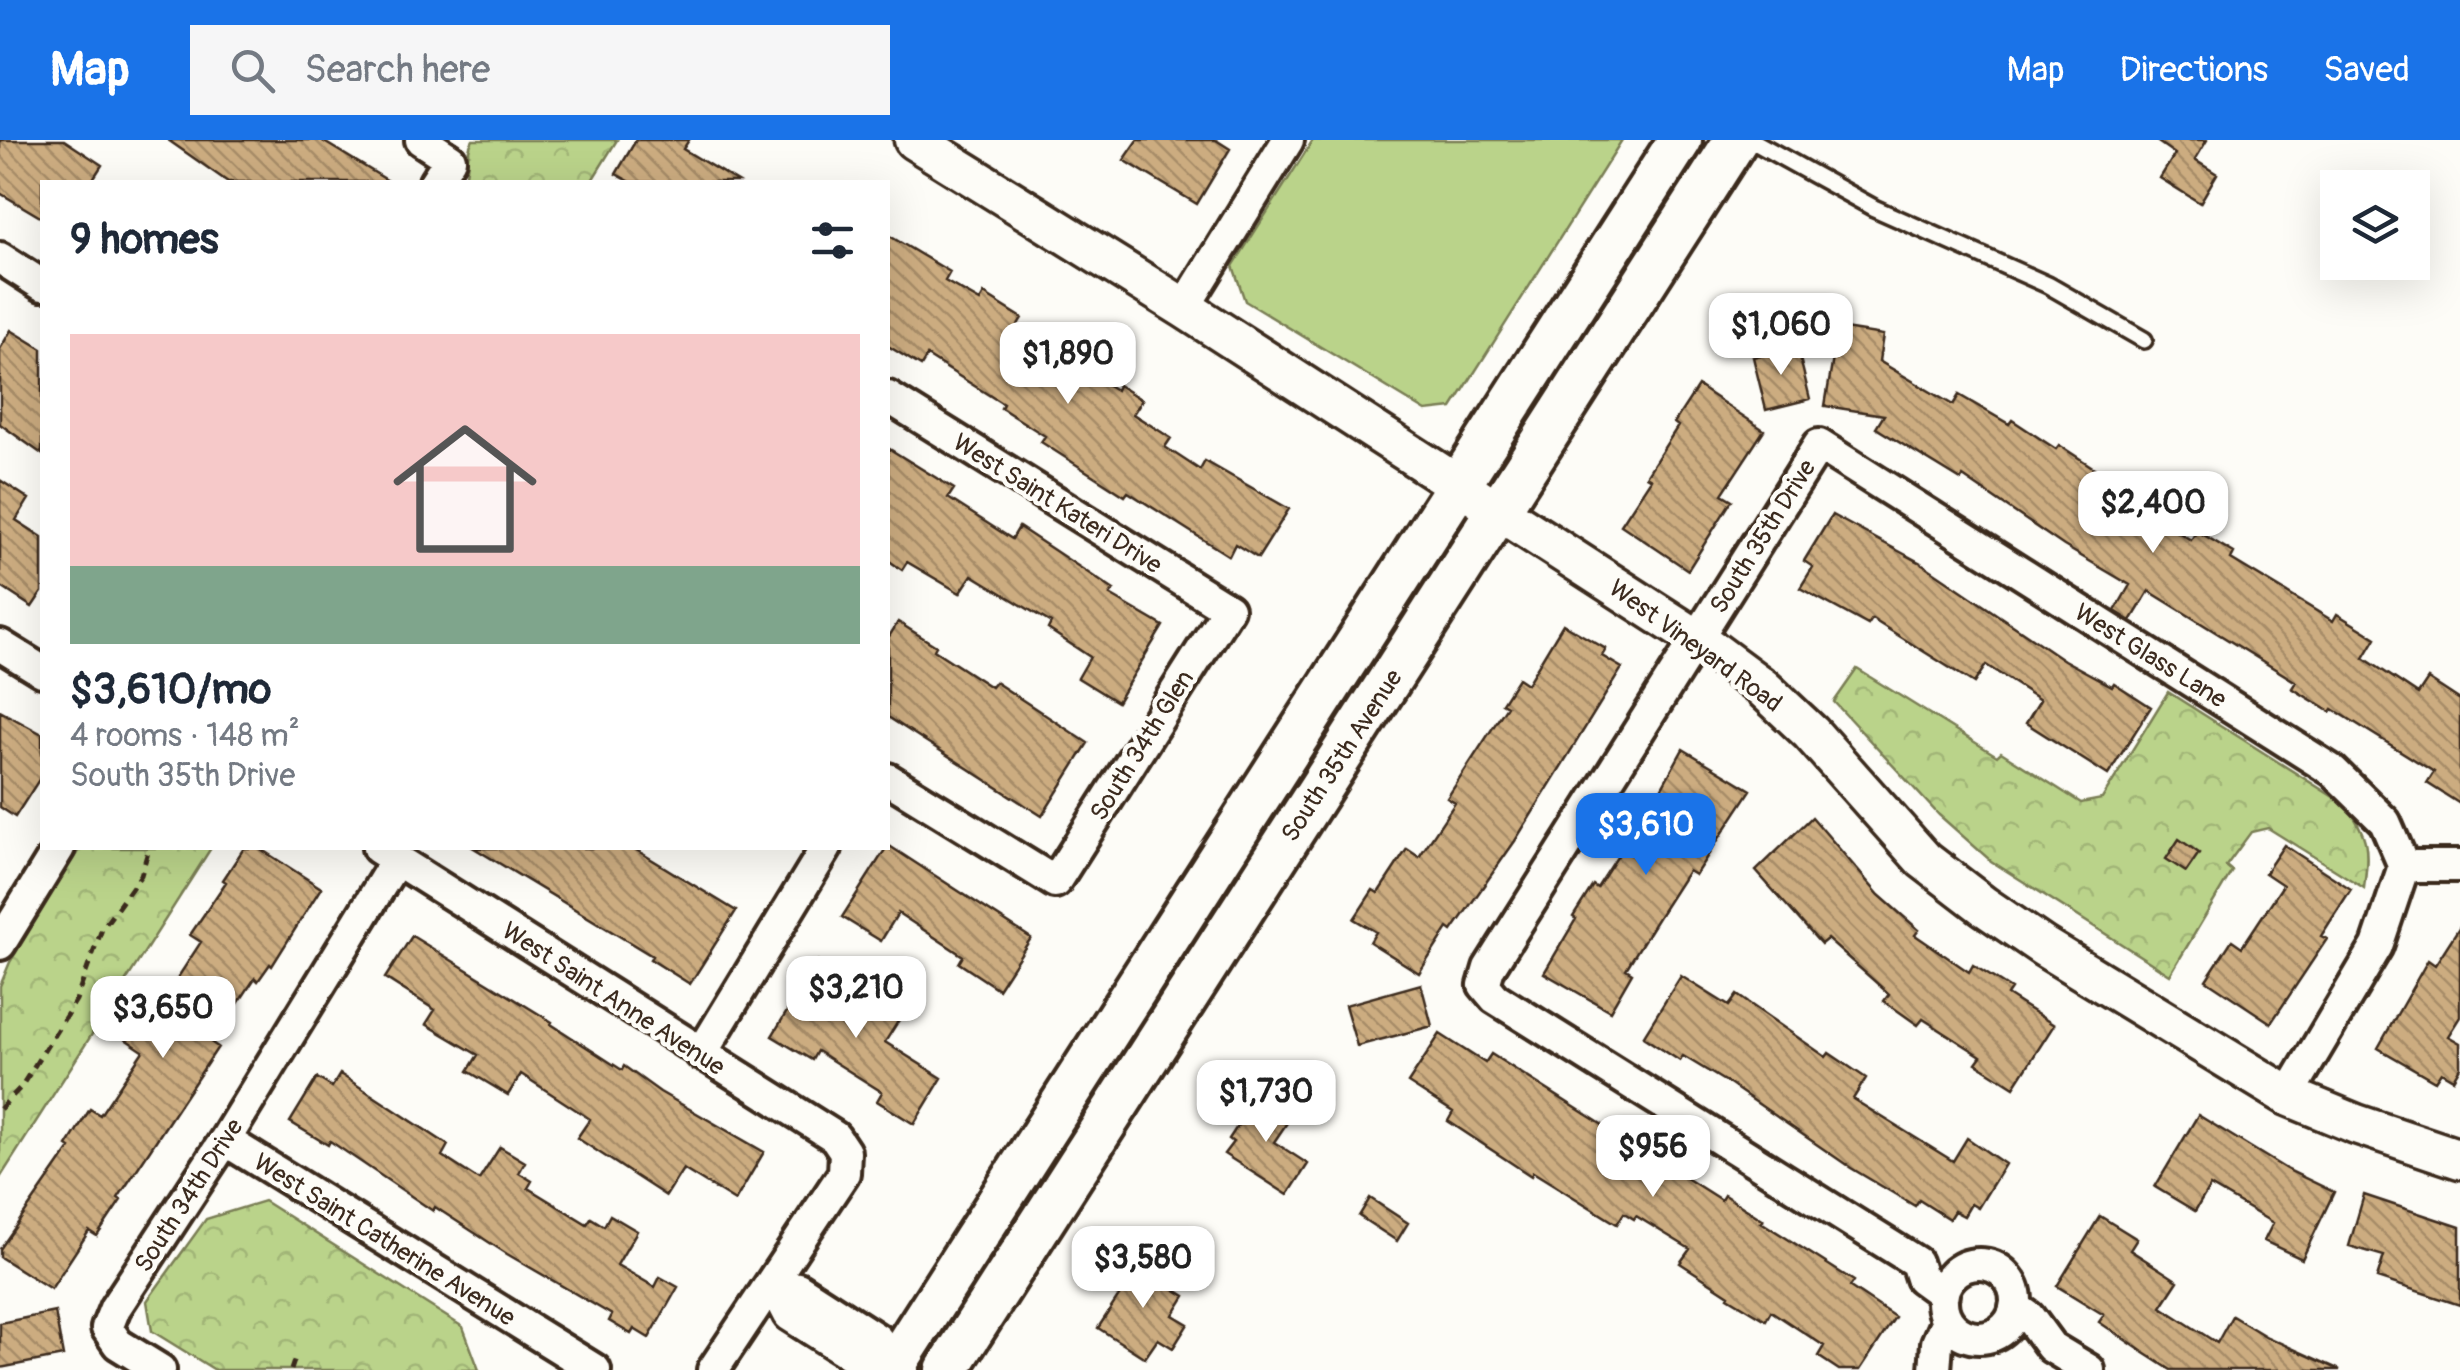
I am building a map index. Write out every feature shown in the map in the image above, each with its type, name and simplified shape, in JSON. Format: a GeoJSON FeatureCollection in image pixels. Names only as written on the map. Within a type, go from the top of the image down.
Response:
{"type":"FeatureCollection","features":[{"type":"Feature","properties":{"kind":"main road","name":"South 35th Avenue"},"geometry":{"type":"LineString","coordinates":[[896,1368],[1680,140]]}},
{"type":"Feature","properties":{"kind":"main road","name":"South 35th Avenue"},"geometry":{"type":"LineString","coordinates":[[947,1370],[1736,140]]}},
{"type":"Feature","properties":{"kind":"street"},"geometry":{"type":"LineString","coordinates":[[421,140],[443,171]]}},
{"type":"Feature","properties":{"kind":"street","name":"West Vineyard Road"},"geometry":{"type":"LineString","coordinates":[[914,140],[1460,484],[1696,639],[1763,688],[1811,734],[1924,860],[2044,947],[2288,1096],[2356,1124],[2460,1158]]}},
{"type":"Feature","properties":{"kind":"street"},"geometry":{"type":"LineString","coordinates":[[1184,308],[1288,140]]}},
{"type":"Feature","properties":{"kind":"street"},"geometry":{"type":"LineString","coordinates":[[0,258],[40,284]]}},
{"type":"Feature","properties":{"kind":"street","name":"West Saint Kateri Drive"},"geometry":{"type":"LineString","coordinates":[[890,398],[1228,609]]}},
{"type":"Feature","properties":{"kind":"street","name":"South 35th Drive"},"geometry":{"type":"LineString","coordinates":[[1819,445],[1489,968],[1484,985],[1495,998],[1916,1262],[1921,1278],[1949,1295]]}},
{"type":"Feature","properties":{"kind":"street","name":"West Glass Lane"},"geometry":{"type":"LineString","coordinates":[[1819,445],[2333,771],[2385,822],[2404,866]]}},
{"type":"Feature","properties":{"kind":"street","name":"South 34th Glen"},"geometry":{"type":"LineString","coordinates":[[890,780],[1055,882],[1228,609]]}},
{"type":"Feature","properties":{"kind":"street"},"geometry":{"type":"LineString","coordinates":[[0,644],[40,670]]}},
{"type":"Feature","properties":{"kind":"street"},"geometry":{"type":"LineString","coordinates":[[0,944],[58,850]]}},
{"type":"Feature","properties":{"kind":"street"},"geometry":{"type":"LineString","coordinates":[[701,1054],[825,850]]}},
{"type":"Feature","properties":{"kind":"street","name":"West Saint Anne Avenue"},"geometry":{"type":"LineString","coordinates":[[388,853],[835,1137],[845,1152],[844,1172],[772,1282]]}},
{"type":"Feature","properties":{"kind":"street","name":"South 34th Drive"},"geometry":{"type":"LineString","coordinates":[[160,1370],[118,1344],[108,1328],[115,1308],[226,1140],[388,853]]}},
{"type":"Feature","properties":{"kind":"street"},"geometry":{"type":"LineString","coordinates":[[2288,1096],[2377,946],[2404,866],[2460,866]]}},
{"type":"Feature","properties":{"kind":"street","name":"West Saint Catherine Avenue"},"geometry":{"type":"LineString","coordinates":[[226,1140],[548,1358],[595,1370]]}},
{"type":"Feature","properties":{"kind":"street"},"geometry":{"type":"LineString","coordinates":[[1980,1264],[2003,1273],[2015,1294],[2011,1318],[1936,1370],[1937,1343],[1949,1295],[1980,1264]]}},
{"type":"Feature","properties":{"kind":"street"},"geometry":{"type":"LineString","coordinates":[[713,1370],[772,1282],[789,1315],[863,1362],[896,1368]]}},
{"type":"Feature","properties":{"kind":"street"},"geometry":{"type":"LineString","coordinates":[[1949,1295],[1954,1328],[2052,1347]]}},
{"type":"Feature","properties":{"kind":"street"},"geometry":{"type":"LineString","coordinates":[[2015,1307],[2029,1317],[2052,1347],[2089,1370]]}},
{"type":"Feature","properties":{"kind":"lane"},"geometry":{"type":"LineString","coordinates":[[1751,140],[1874,208],[2048,284],[2144,340]]}},
{"type":"Feature","properties":{"kind":"path"},"geometry":{"type":"LineString","coordinates":[[0,1108],[21,1087],[76,1000],[102,929],[141,875],[148,850]]}},
{"type":"Feature","properties":{"kind":"path"},"geometry":{"type":"LineString","coordinates":[[291,1370],[296,1358]]}},
{"type":"Feature","properties":{"kind":"green space"},"geometry":{"type":"Polygon","coordinates":[[[473,140],[617,140],[592,180],[464,180],[473,140]]]}},
{"type":"Feature","properties":{"kind":"green space"},"geometry":{"type":"Polygon","coordinates":[[[1313,140],[1622,140],[1452,408],[1426,411],[1245,301],[1233,266],[1313,140]]]}},
{"type":"Feature","properties":{"kind":"green space"},"geometry":{"type":"Polygon","coordinates":[[[1857,669],[2081,803],[2102,799],[2168,692],[2346,805],[2366,844],[2364,888],[2268,828],[2251,832],[2226,866],[2232,871],[2170,975],[1991,861],[1939,815],[1834,702],[1857,669]]]}},
{"type":"Feature","properties":{"kind":"green space"},"geometry":{"type":"Polygon","coordinates":[[[79,850],[210,850],[0,1178],[0,986],[10,962],[79,850]]]}},
{"type":"Feature","properties":{"kind":"green space"},"geometry":{"type":"Polygon","coordinates":[[[264,1201],[463,1327],[479,1370],[215,1370],[152,1331],[147,1301],[206,1219],[264,1201]]]}},
{"type":"Feature","properties":{"kind":"building"},"geometry":{"type":"Polygon","coordinates":[[[0,140],[64,140],[102,165],[92,180],[40,180],[40,217],[0,193],[0,140]]]}},
{"type":"Feature","properties":{"kind":"building"},"geometry":{"type":"Polygon","coordinates":[[[168,140],[321,140],[387,180],[225,180],[168,140]]]}},
{"type":"Feature","properties":{"kind":"building"},"geometry":{"type":"Polygon","coordinates":[[[636,140],[689,140],[683,149],[735,180],[627,180],[616,174],[636,140]]]}},
{"type":"Feature","properties":{"kind":"building"},"geometry":{"type":"Polygon","coordinates":[[[1138,140],[1216,140],[1230,149],[1197,204],[1124,160],[1138,140]]]}},
{"type":"Feature","properties":{"kind":"building"},"geometry":{"type":"Polygon","coordinates":[[[2155,140],[2207,140],[2195,160],[2217,174],[2200,203],[2160,178],[2175,154],[2155,140]]]}},
{"type":"Feature","properties":{"kind":"building"},"geometry":{"type":"Polygon","coordinates":[[[890,236],[950,272],[945,281],[980,301],[984,294],[1022,318],[1011,336],[1079,380],[1084,371],[1142,400],[1133,414],[1171,438],[1165,447],[1200,470],[1205,461],[1289,509],[1258,558],[1235,544],[1229,556],[1041,442],[1045,436],[1001,408],[1003,404],[927,356],[921,366],[890,347],[890,236]]]}},
{"type":"Feature","properties":{"kind":"building"},"geometry":{"type":"Polygon","coordinates":[[[1838,328],[1883,335],[1879,361],[1953,405],[1959,395],[2009,424],[2012,420],[2056,449],[2059,445],[2141,499],[2137,506],[2191,540],[2197,531],[2234,553],[2231,559],[2333,621],[2337,614],[2376,638],[2364,658],[2418,694],[2428,679],[2460,700],[2460,804],[2427,783],[2434,772],[2292,688],[2296,682],[2149,591],[2131,621],[2115,611],[2130,585],[2064,546],[1963,477],[1961,480],[1876,428],[1884,415],[1825,406],[1838,328]]]}},
{"type":"Feature","properties":{"kind":"building"},"geometry":{"type":"Polygon","coordinates":[[[11,330],[40,348],[40,453],[0,424],[0,349],[11,330]]]}},
{"type":"Feature","properties":{"kind":"building"},"geometry":{"type":"Polygon","coordinates":[[[1797,346],[1810,399],[1766,410],[1753,357],[1797,346]]]}},
{"type":"Feature","properties":{"kind":"building"},"geometry":{"type":"Polygon","coordinates":[[[1698,386],[1764,430],[1722,494],[1732,500],[1688,570],[1621,525],[1651,479],[1646,476],[1698,386]]]}},
{"type":"Feature","properties":{"kind":"building"},"geometry":{"type":"Polygon","coordinates":[[[890,449],[954,489],[948,498],[1012,539],[1019,527],[1114,590],[1110,595],[1163,626],[1117,702],[1078,678],[1090,657],[1048,629],[1051,623],[972,575],[960,593],[907,562],[902,570],[890,561],[890,449]]]}},
{"type":"Feature","properties":{"kind":"building"},"geometry":{"type":"Polygon","coordinates":[[[0,480],[29,499],[16,520],[40,536],[40,595],[32,607],[0,586],[0,480]]]}},
{"type":"Feature","properties":{"kind":"building"},"geometry":{"type":"Polygon","coordinates":[[[1832,515],[1921,563],[2064,660],[2112,686],[2114,683],[2151,707],[2108,775],[2026,723],[2040,700],[1986,665],[1974,683],[1872,619],[1868,625],[1800,588],[1813,567],[1804,561],[1832,515]]]}},
{"type":"Feature","properties":{"kind":"building"},"geometry":{"type":"Polygon","coordinates":[[[898,622],[991,687],[995,682],[1088,743],[1042,816],[890,718],[890,635],[898,622]]]}},
{"type":"Feature","properties":{"kind":"building"},"geometry":{"type":"Polygon","coordinates":[[[1563,624],[1606,649],[1602,656],[1622,668],[1515,841],[1452,931],[1448,928],[1419,973],[1370,942],[1376,932],[1354,919],[1373,890],[1378,893],[1407,849],[1419,857],[1455,803],[1447,798],[1507,706],[1502,703],[1518,678],[1527,684],[1563,624]]]}},
{"type":"Feature","properties":{"kind":"building"},"geometry":{"type":"Polygon","coordinates":[[[0,711],[40,733],[40,778],[15,817],[0,807],[0,711]]]}},
{"type":"Feature","properties":{"kind":"building"},"geometry":{"type":"Polygon","coordinates":[[[1683,749],[1751,790],[1695,875],[1688,871],[1659,916],[1626,969],[1632,973],[1610,1011],[1544,973],[1576,919],[1573,917],[1593,885],[1597,888],[1683,749]]]}},
{"type":"Feature","properties":{"kind":"building"},"geometry":{"type":"Polygon","coordinates":[[[1812,817],[1879,895],[1919,930],[1915,935],[1969,972],[1973,965],[2011,989],[2007,995],[2054,1025],[2014,1087],[1976,1063],[1981,1056],[1923,1019],[1918,1025],[1884,1001],[1889,994],[1827,939],[1821,944],[1756,871],[1812,817]]]}},
{"type":"Feature","properties":{"kind":"building"},"geometry":{"type":"Polygon","coordinates":[[[2179,839],[2199,853],[2186,872],[2166,859],[2179,839]]]}},
{"type":"Feature","properties":{"kind":"building"},"geometry":{"type":"Polygon","coordinates":[[[2284,845],[2351,889],[2321,936],[2327,939],[2271,1023],[2206,980],[2232,940],[2242,947],[2283,885],[2265,873],[2284,845]]]}},
{"type":"Feature","properties":{"kind":"building"},"geometry":{"type":"Polygon","coordinates":[[[890,846],[1031,938],[998,989],[959,963],[963,956],[898,913],[881,941],[842,917],[890,846]]]}},
{"type":"Feature","properties":{"kind":"building"},"geometry":{"type":"Polygon","coordinates":[[[243,850],[262,850],[321,888],[272,966],[258,981],[255,978],[212,1043],[218,1047],[97,1236],[89,1231],[51,1289],[0,1257],[0,1249],[70,1148],[67,1146],[90,1109],[100,1115],[143,1051],[125,1039],[149,1002],[158,1008],[201,942],[190,935],[226,882],[223,880],[243,850]]]}},
{"type":"Feature","properties":{"kind":"building"},"geometry":{"type":"Polygon","coordinates":[[[477,850],[636,850],[736,911],[690,984],[650,959],[652,956],[477,850]]]}},
{"type":"Feature","properties":{"kind":"building"},"geometry":{"type":"Polygon","coordinates":[[[2460,926],[2460,1017],[2448,1036],[2460,1043],[2460,1067],[2453,1079],[2441,1072],[2435,1081],[2378,1048],[2428,960],[2435,965],[2460,926]]]}},
{"type":"Feature","properties":{"kind":"building"},"geometry":{"type":"Polygon","coordinates":[[[412,936],[622,1070],[624,1066],[660,1092],[764,1152],[735,1201],[683,1169],[666,1196],[577,1138],[590,1119],[521,1074],[508,1095],[468,1071],[478,1055],[426,1024],[435,1010],[385,978],[412,936]]]}},
{"type":"Feature","properties":{"kind":"building"},"geometry":{"type":"Polygon","coordinates":[[[818,961],[857,986],[854,991],[899,1020],[885,1042],[942,1078],[914,1124],[877,1101],[882,1092],[817,1051],[812,1060],[772,1036],[818,961]]]}},
{"type":"Feature","properties":{"kind":"building"},"geometry":{"type":"Polygon","coordinates":[[[1681,976],[1729,1006],[1737,995],[1826,1057],[1829,1053],[1866,1078],[1853,1099],[1953,1161],[1967,1138],[2005,1164],[1978,1208],[1971,1204],[1964,1216],[1954,1211],[1949,1219],[1919,1200],[1915,1206],[1851,1168],[1731,1085],[1683,1056],[1680,1061],[1643,1037],[1681,976]]]}},
{"type":"Feature","properties":{"kind":"building"},"geometry":{"type":"Polygon","coordinates":[[[1421,984],[1432,1026],[1357,1046],[1345,1005],[1421,984]]]}},
{"type":"Feature","properties":{"kind":"building"},"geometry":{"type":"Polygon","coordinates":[[[1440,1034],[1485,1063],[1491,1054],[1721,1200],[1724,1195],[1854,1281],[1850,1287],[1895,1317],[1860,1370],[1839,1370],[1818,1356],[1824,1346],[1771,1311],[1766,1320],[1728,1297],[1680,1263],[1690,1249],[1636,1216],[1634,1219],[1624,1213],[1617,1224],[1533,1172],[1531,1176],[1448,1121],[1453,1112],[1408,1083],[1440,1034]]]}},
{"type":"Feature","properties":{"kind":"building"},"geometry":{"type":"Polygon","coordinates":[[[340,1074],[448,1145],[442,1156],[479,1180],[500,1147],[525,1162],[519,1173],[532,1181],[528,1188],[587,1224],[591,1218],[604,1226],[610,1215],[637,1231],[617,1265],[655,1287],[660,1277],[678,1287],[649,1338],[634,1329],[631,1334],[609,1321],[612,1315],[435,1207],[433,1211],[330,1141],[328,1145],[290,1122],[317,1078],[332,1087],[340,1074]]]}},
{"type":"Feature","properties":{"kind":"building"},"geometry":{"type":"Polygon","coordinates":[[[1259,1093],[1293,1114],[1274,1142],[1308,1164],[1288,1195],[1224,1154],[1233,1142],[1229,1139],[1259,1093]]]}},
{"type":"Feature","properties":{"kind":"building"},"geometry":{"type":"Polygon","coordinates":[[[2198,1115],[2286,1169],[2334,1192],[2302,1259],[2264,1241],[2273,1223],[2210,1186],[2195,1211],[2155,1187],[2198,1115]]]}},
{"type":"Feature","properties":{"kind":"building"},"geometry":{"type":"Polygon","coordinates":[[[2364,1195],[2460,1227],[2460,1305],[2377,1278],[2384,1256],[2349,1246],[2364,1195]]]}},
{"type":"Feature","properties":{"kind":"building"},"geometry":{"type":"Polygon","coordinates":[[[1370,1198],[1408,1223],[1397,1241],[1359,1216],[1370,1198]]]}},
{"type":"Feature","properties":{"kind":"building"},"geometry":{"type":"Polygon","coordinates":[[[2100,1216],[2137,1239],[2130,1250],[2178,1281],[2161,1307],[2217,1343],[2232,1316],[2267,1337],[2340,1370],[2171,1370],[2099,1322],[2104,1315],[2057,1286],[2100,1216]]]}},
{"type":"Feature","properties":{"kind":"building"},"geometry":{"type":"Polygon","coordinates":[[[1126,1259],[1185,1296],[1173,1315],[1188,1324],[1173,1348],[1158,1339],[1145,1358],[1098,1328],[1119,1296],[1107,1289],[1126,1259]]]}},
{"type":"Feature","properties":{"kind":"building"},"geometry":{"type":"Polygon","coordinates":[[[55,1312],[63,1356],[0,1368],[0,1323],[55,1312]]]}}]}
